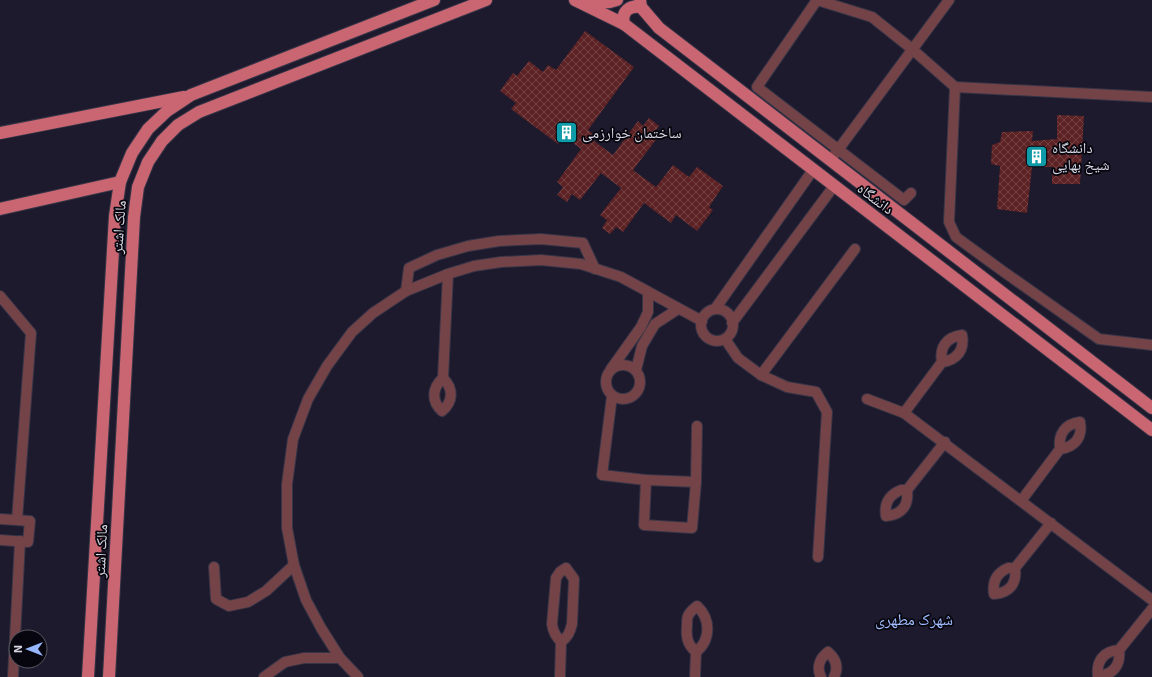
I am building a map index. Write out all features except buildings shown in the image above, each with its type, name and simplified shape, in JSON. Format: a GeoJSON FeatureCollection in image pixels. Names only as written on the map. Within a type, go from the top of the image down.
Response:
{"type":"FeatureCollection","features":[{"type":"Feature","properties":{"kind":"main road","name":"مالک اشتر"},"geometry":{"type":"LineString","coordinates":[[88,677],[114,216],[120,182],[132,153],[148,129],[167,111],[191,95],[434,0]]}},
{"type":"Feature","properties":{"kind":"main road","name":"مالک اشتر"},"geometry":{"type":"LineString","coordinates":[[109,677],[134,217],[138,187],[148,162],[162,141],[178,125],[199,112],[486,0]]}},
{"type":"Feature","properties":{"kind":"main road","name":"دانشگاه"},"geometry":{"type":"LineString","coordinates":[[575,0],[624,24],[1152,430]]}},
{"type":"Feature","properties":{"kind":"main road"},"geometry":{"type":"LineString","coordinates":[[588,0],[602,3],[617,0]]}},
{"type":"Feature","properties":{"kind":"main road"},"geometry":{"type":"LineString","coordinates":[[624,24],[624,16],[628,9],[641,3]]}},
{"type":"Feature","properties":{"kind":"main road","name":"دانشگاه"},"geometry":{"type":"LineString","coordinates":[[641,3],[659,28],[1152,408]]}},
{"type":"Feature","properties":{"kind":"main road"},"geometry":{"type":"LineString","coordinates":[[0,133],[191,95]]}},
{"type":"Feature","properties":{"kind":"main road"},"geometry":{"type":"LineString","coordinates":[[0,209],[120,182]]}},
{"type":"Feature","properties":{"kind":"street"},"geometry":{"type":"LineString","coordinates":[[911,193],[904,200],[757,87],[817,0],[872,17],[912,49],[955,87],[1152,97]]}},
{"type":"Feature","properties":{"kind":"street"},"geometry":{"type":"LineString","coordinates":[[830,160],[949,0]]}},
{"type":"Feature","properties":{"kind":"street"},"geometry":{"type":"LineString","coordinates":[[955,87],[949,222],[956,237],[1099,339],[1152,345]]}},
{"type":"Feature","properties":{"kind":"street"},"geometry":{"type":"LineString","coordinates":[[715,309],[813,170]]}},
{"type":"Feature","properties":{"kind":"street"},"geometry":{"type":"LineString","coordinates":[[732,323],[834,186]]}},
{"type":"Feature","properties":{"kind":"street"},"geometry":{"type":"LineString","coordinates":[[406,291],[409,268],[437,255],[468,246],[499,241],[541,239],[583,243],[595,269]]}},
{"type":"Feature","properties":{"kind":"street"},"geometry":{"type":"LineString","coordinates":[[762,375],[855,249]]}},
{"type":"Feature","properties":{"kind":"street"},"geometry":{"type":"LineString","coordinates":[[358,677],[340,658],[321,628],[306,600],[294,565],[287,528],[287,484],[293,439],[308,399],[327,366],[352,332],[373,313],[406,291],[448,274],[474,266],[501,262],[541,260],[581,264],[622,277],[702,321]]}},
{"type":"Feature","properties":{"kind":"street"},"geometry":{"type":"LineString","coordinates":[[443,378],[448,274]]}},
{"type":"Feature","properties":{"kind":"street"},"geometry":{"type":"LineString","coordinates":[[648,292],[648,312],[641,327],[610,370],[605,380],[608,391],[612,396],[623,399],[634,396],[638,391],[640,380],[636,370],[642,346],[655,324],[678,309]]}},
{"type":"Feature","properties":{"kind":"street"},"geometry":{"type":"LineString","coordinates":[[0,296],[31,332],[17,520]]}},
{"type":"Feature","properties":{"kind":"street"},"geometry":{"type":"LineString","coordinates":[[715,309],[727,313],[731,317],[732,323],[732,329],[729,335],[719,341],[707,337],[703,333],[701,327],[704,315],[715,309]]}},
{"type":"Feature","properties":{"kind":"street"},"geometry":{"type":"LineString","coordinates":[[724,339],[738,358],[762,375],[787,386],[816,392],[827,412],[818,557]]}},
{"type":"Feature","properties":{"kind":"street"},"geometry":{"type":"LineString","coordinates":[[904,412],[942,362]]}},
{"type":"Feature","properties":{"kind":"street"},"geometry":{"type":"LineString","coordinates":[[610,370],[614,366],[626,364],[636,370]]}},
{"type":"Feature","properties":{"kind":"street"},"geometry":{"type":"LineString","coordinates":[[612,396],[602,475],[646,480],[696,482]]}},
{"type":"Feature","properties":{"kind":"street"},"geometry":{"type":"LineString","coordinates":[[867,399],[904,412],[1152,600]]}},
{"type":"Feature","properties":{"kind":"street"},"geometry":{"type":"LineString","coordinates":[[646,480],[644,525],[692,528],[696,482],[697,426]]}},
{"type":"Feature","properties":{"kind":"street"},"geometry":{"type":"LineString","coordinates":[[907,490],[944,442]]}},
{"type":"Feature","properties":{"kind":"street"},"geometry":{"type":"LineString","coordinates":[[1021,501],[1060,449]]}},
{"type":"Feature","properties":{"kind":"street"},"geometry":{"type":"LineString","coordinates":[[0,519],[30,521],[28,542],[0,540]]}},
{"type":"Feature","properties":{"kind":"street"},"geometry":{"type":"LineString","coordinates":[[1015,568],[1051,523]]}},
{"type":"Feature","properties":{"kind":"street"},"geometry":{"type":"LineString","coordinates":[[13,677],[20,541]]}},
{"type":"Feature","properties":{"kind":"street"},"geometry":{"type":"LineString","coordinates":[[214,567],[216,599],[229,606],[248,602],[266,591],[294,565]]}},
{"type":"Feature","properties":{"kind":"street"},"geometry":{"type":"LineString","coordinates":[[560,677],[562,642],[571,632],[572,624],[574,579],[566,568],[556,578],[552,624],[556,637],[562,642]]}},
{"type":"Feature","properties":{"kind":"street"},"geometry":{"type":"LineString","coordinates":[[1119,650],[1152,609]]}},
{"type":"Feature","properties":{"kind":"street"},"geometry":{"type":"LineString","coordinates":[[695,677],[696,652]]}},
{"type":"Feature","properties":{"kind":"street"},"geometry":{"type":"LineString","coordinates":[[821,677],[819,668],[820,662],[823,656],[828,652],[833,656],[836,662],[837,669],[834,677]]}},
{"type":"Feature","properties":{"kind":"street"},"geometry":{"type":"LineString","coordinates":[[264,677],[285,662],[304,658],[340,658]]}},
{"type":"Feature","properties":{"kind":"place","name":"ساختمان خوارزمی"},"geometry":{"type":"Point","coordinates":[566,132]}},
{"type":"Feature","properties":{"kind":"place","name":"دانشگاه شیخ بهایی"},"geometry":{"type":"Point","coordinates":[1037,156]}},
{"type":"Feature","properties":{"kind":"district","name":"شهرک مطهری"},"geometry":{"type":"Point","coordinates":[914,618]}}]}
